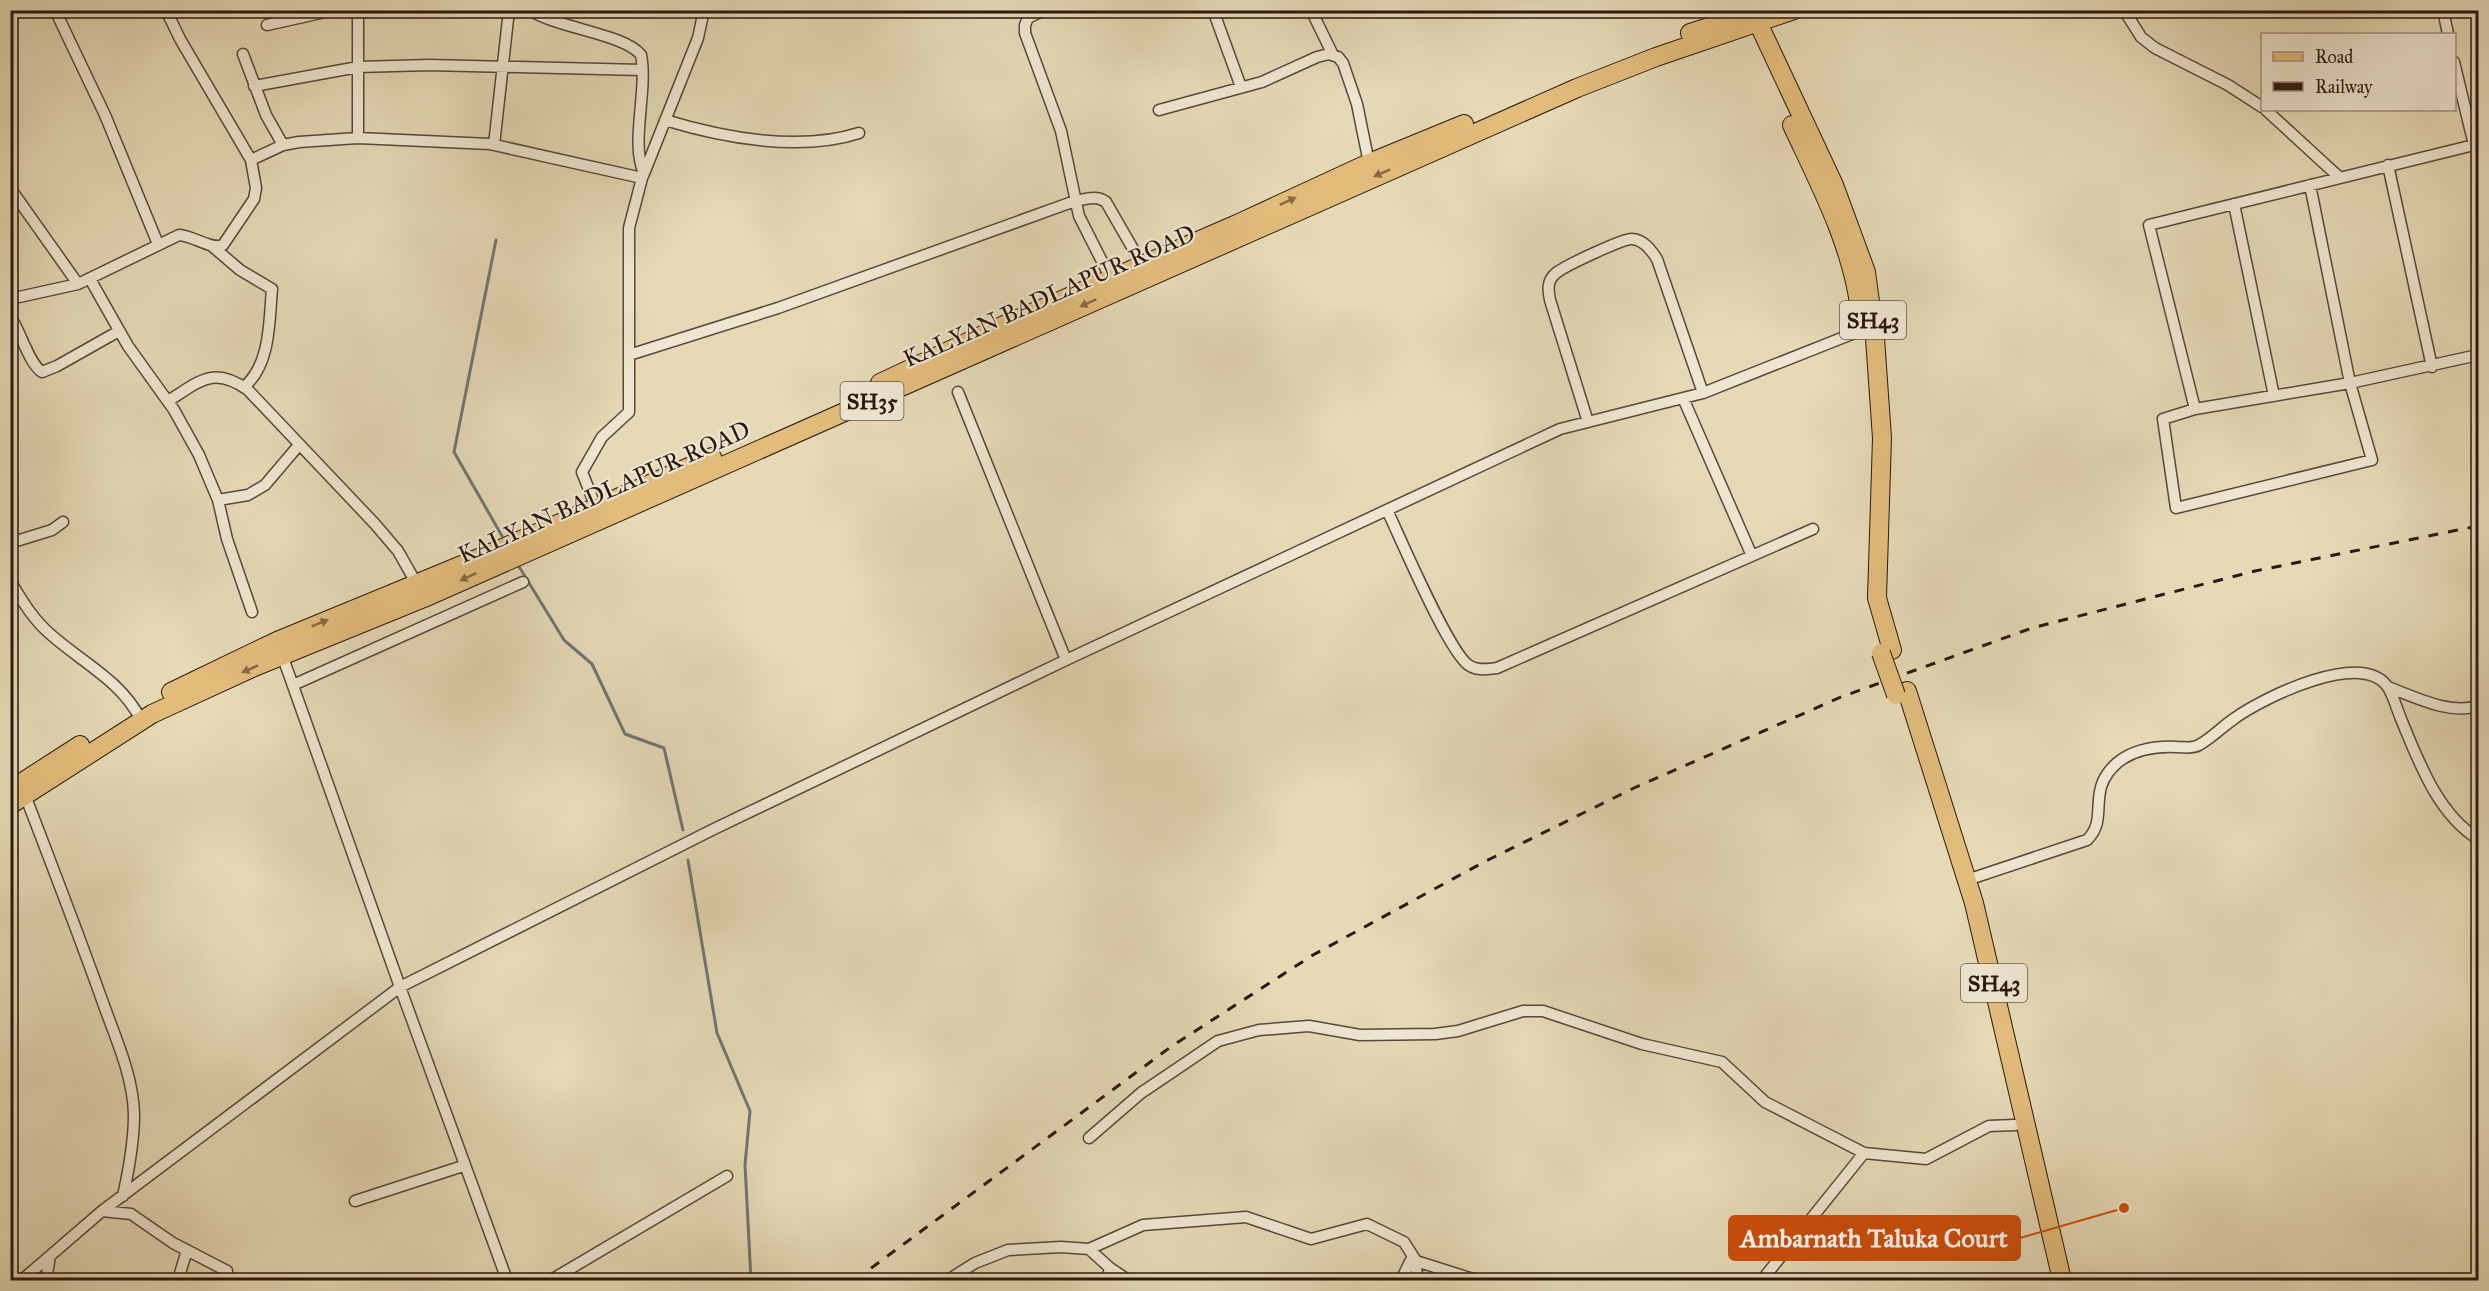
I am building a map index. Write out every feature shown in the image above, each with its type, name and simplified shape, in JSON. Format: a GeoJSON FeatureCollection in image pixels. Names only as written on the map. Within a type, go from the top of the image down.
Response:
{"type":"FeatureCollection","features":[{"type":"Feature","properties":{"kind":"main road","name":"KALYAN BADLAPUR ROAD"},"geometry":{"type":"LineString","coordinates":[[17,794],[139,715],[280,648],[420,591],[791,430],[1425,147],[1752,17],[1794,10]]}},
{"type":"Feature","properties":{"kind":"main road","name":"SH43"},"geometry":{"type":"LineString","coordinates":[[1752,17],[1836,225],[1854,276],[1868,329],[1870,439],[1864,582],[1869,618],[1886,651],[1967,880],[1992,974],[2050,1281]]}},
{"type":"Feature","properties":{"kind":"main road","name":"KALYAN BADLAPUR ROAD"},"geometry":{"type":"LineString","coordinates":[[1039,318],[1110,279],[1145,272],[1369,163],[1425,147]]}},
{"type":"Feature","properties":{"kind":"main road","name":"SH43"},"geometry":{"type":"LineString","coordinates":[[1901,693],[1963,906],[2062,1281]]}},
{"type":"Feature","properties":{"kind":"street"},"geometry":{"type":"LineString","coordinates":[[55,10],[105,115],[158,244]]}},
{"type":"Feature","properties":{"kind":"street"},"geometry":{"type":"LineString","coordinates":[[166,10],[180,39],[251,160],[256,188],[250,208],[223,245],[212,246]]}},
{"type":"Feature","properties":{"kind":"street"},"geometry":{"type":"LineString","coordinates":[[267,25],[334,10]]}},
{"type":"Feature","properties":{"kind":"street"},"geometry":{"type":"LineString","coordinates":[[358,10],[358,138]]}},
{"type":"Feature","properties":{"kind":"street"},"geometry":{"type":"LineString","coordinates":[[494,145],[509,10]]}},
{"type":"Feature","properties":{"kind":"street"},"geometry":{"type":"LineString","coordinates":[[530,10],[544,19],[621,42],[641,55],[639,156],[643,175]]}},
{"type":"Feature","properties":{"kind":"street"},"geometry":{"type":"LineString","coordinates":[[598,513],[582,472],[602,437],[629,412],[629,228],[643,175],[698,38],[704,10]]}},
{"type":"Feature","properties":{"kind":"street"},"geometry":{"type":"LineString","coordinates":[[1044,10],[1028,18],[1024,25],[1025,33],[1061,131],[1075,201],[1088,236],[1110,279]]}},
{"type":"Feature","properties":{"kind":"street"},"geometry":{"type":"LineString","coordinates":[[1213,10],[1241,87]]}},
{"type":"Feature","properties":{"kind":"street"},"geometry":{"type":"LineString","coordinates":[[1311,10],[1333,55],[1343,63],[1358,104],[1369,163]]}},
{"type":"Feature","properties":{"kind":"street"},"geometry":{"type":"LineString","coordinates":[[2124,10],[2141,37],[2155,48],[2228,85],[2261,106]]}},
{"type":"Feature","properties":{"kind":"street"},"geometry":{"type":"LineString","coordinates":[[2443,10],[2448,33]]}},
{"type":"Feature","properties":{"kind":"street"},"geometry":{"type":"LineString","coordinates":[[243,54],[266,115],[283,145]]}},
{"type":"Feature","properties":{"kind":"street"},"geometry":{"type":"LineString","coordinates":[[1159,110],[1262,82],[1322,55],[1333,55]]}},
{"type":"Feature","properties":{"kind":"street"},"geometry":{"type":"LineString","coordinates":[[254,86],[358,67],[429,65],[642,70]]}},
{"type":"Feature","properties":{"kind":"street"},"geometry":{"type":"LineString","coordinates":[[2195,409],[2149,225],[2476,144],[2456,69]]}},
{"type":"Feature","properties":{"kind":"street"},"geometry":{"type":"LineString","coordinates":[[2267,111],[2339,177]]}},
{"type":"Feature","properties":{"kind":"street"},"geometry":{"type":"LineString","coordinates":[[665,120],[717,134],[802,142],[835,141],[859,133]]}},
{"type":"Feature","properties":{"kind":"street"},"geometry":{"type":"LineString","coordinates":[[251,160],[283,145],[358,138],[494,145],[643,175]]}},
{"type":"Feature","properties":{"kind":"street"},"geometry":{"type":"LineString","coordinates":[[2388,165],[2432,367]]}},
{"type":"Feature","properties":{"kind":"street"},"geometry":{"type":"LineString","coordinates":[[2310,185],[2350,383],[2372,460],[2176,508],[2163,419],[2195,409],[2350,383],[2432,367],[2478,355]]}},
{"type":"Feature","properties":{"kind":"street"},"geometry":{"type":"LineString","coordinates":[[10,188],[78,284]]}},
{"type":"Feature","properties":{"kind":"street"},"geometry":{"type":"LineString","coordinates":[[628,355],[778,308],[1075,201],[1096,198],[1106,202],[1145,272]]}},
{"type":"Feature","properties":{"kind":"street"},"geometry":{"type":"LineString","coordinates":[[2234,204],[2274,396]]}},
{"type":"Feature","properties":{"kind":"street"},"geometry":{"type":"LineString","coordinates":[[10,299],[78,284],[179,235],[190,236],[212,246],[240,270],[272,289],[263,357],[253,380],[244,387]]}},
{"type":"Feature","properties":{"kind":"street"},"geometry":{"type":"LineString","coordinates":[[1588,422],[1550,300],[1549,282],[1555,273],[1565,266],[1626,239],[1642,242],[1657,259],[1703,393]]}},
{"type":"Feature","properties":{"kind":"street"},"geometry":{"type":"LineString","coordinates":[[90,279],[119,332],[168,401],[199,455],[218,500],[227,539],[252,612]]}},
{"type":"Feature","properties":{"kind":"street"},"geometry":{"type":"LineString","coordinates":[[10,316],[22,335],[35,366],[42,372],[119,332]]}},
{"type":"Feature","properties":{"kind":"street"},"geometry":{"type":"LineString","coordinates":[[22,1281],[102,1211],[400,987],[714,829],[1066,660],[1560,429],[1703,393],[1868,329]]}},
{"type":"Feature","properties":{"kind":"street"},"geometry":{"type":"LineString","coordinates":[[168,401],[203,379],[216,375],[234,380],[244,387],[375,524],[398,551],[420,591]]}},
{"type":"Feature","properties":{"kind":"street"},"geometry":{"type":"LineString","coordinates":[[958,392],[1066,660]]}},
{"type":"Feature","properties":{"kind":"street"},"geometry":{"type":"LineString","coordinates":[[1683,398],[1752,556]]}},
{"type":"Feature","properties":{"kind":"street"},"geometry":{"type":"LineString","coordinates":[[218,500],[248,495],[265,485],[299,445]]}},
{"type":"Feature","properties":{"kind":"street"},"geometry":{"type":"LineString","coordinates":[[1387,510],[1448,638],[1461,659],[1471,667],[1484,670],[1497,668],[1813,529]]}},
{"type":"Feature","properties":{"kind":"street"},"geometry":{"type":"LineString","coordinates":[[10,543],[52,530],[63,522]]}},
{"type":"Feature","properties":{"kind":"street"},"geometry":{"type":"LineString","coordinates":[[10,581],[36,621],[90,666],[112,680],[139,715]]}},
{"type":"Feature","properties":{"kind":"street"},"geometry":{"type":"LineString","coordinates":[[293,685],[523,582]]}},
{"type":"Feature","properties":{"kind":"street"},"geometry":{"type":"LineString","coordinates":[[280,648],[507,1281]]}},
{"type":"Feature","properties":{"kind":"street"},"geometry":{"type":"LineString","coordinates":[[1967,880],[2087,840],[2098,823],[2098,793],[2105,777],[2116,764],[2129,755],[2144,749],[2191,748],[2199,745],[2259,703],[2342,673],[2360,672],[2372,676],[2388,687],[2427,702],[2454,708],[2478,706]]}},
{"type":"Feature","properties":{"kind":"street"},"geometry":{"type":"LineString","coordinates":[[2388,687],[2432,786],[2447,811],[2478,839]]}},
{"type":"Feature","properties":{"kind":"street"},"geometry":{"type":"LineString","coordinates":[[17,794],[87,957],[122,1057],[130,1087],[134,1114],[132,1144],[123,1196]]}},
{"type":"Feature","properties":{"kind":"street"},"geometry":{"type":"LineString","coordinates":[[1089,1138],[1141,1093],[1218,1041],[1259,1030],[1309,1026],[1360,1035],[1435,1034],[1458,1031],[1523,1011],[1543,1011],[1642,1044],[1722,1062],[1765,1102],[1864,1153],[1926,1159],[1989,1126],[2021,1124]]}},
{"type":"Feature","properties":{"kind":"street"},"geometry":{"type":"LineString","coordinates":[[1762,1281],[1864,1153]]}},
{"type":"Feature","properties":{"kind":"street"},"geometry":{"type":"LineString","coordinates":[[355,1202],[464,1166]]}},
{"type":"Feature","properties":{"kind":"street"},"geometry":{"type":"LineString","coordinates":[[551,1281],[726,1176]]}},
{"type":"Feature","properties":{"kind":"street"},"geometry":{"type":"LineString","coordinates":[[102,1211],[131,1215],[227,1271],[227,1281]]}},
{"type":"Feature","properties":{"kind":"street"},"geometry":{"type":"LineString","coordinates":[[948,1281],[975,1263],[1008,1250],[1061,1247],[1089,1249],[1143,1225],[1246,1217],[1311,1239],[1367,1224],[1404,1242],[1415,1259],[1417,1281]]}},
{"type":"Feature","properties":{"kind":"street"},"geometry":{"type":"LineString","coordinates":[[1089,1249],[1128,1281]]}},
{"type":"Feature","properties":{"kind":"street"},"geometry":{"type":"LineString","coordinates":[[178,1281],[188,1250]]}},
{"type":"Feature","properties":{"kind":"street"},"geometry":{"type":"LineString","coordinates":[[46,1281],[51,1256]]}},
{"type":"Feature","properties":{"kind":"street"},"geometry":{"type":"LineString","coordinates":[[1401,1281],[1415,1259]]}},
{"type":"Feature","properties":{"kind":"street"},"geometry":{"type":"LineString","coordinates":[[1415,1259],[1476,1281]]}},
{"type":"Feature","properties":{"kind":"street"},"geometry":{"type":"LineString","coordinates":[[1107,1281],[1110,1268]]}},
{"type":"Feature","properties":{"kind":"waterway"},"geometry":{"type":"LineString","coordinates":[[496,240],[454,452],[502,536]]}},
{"type":"Feature","properties":{"kind":"waterway"},"geometry":{"type":"LineString","coordinates":[[518,565],[564,640],[592,664],[625,734],[664,748],[683,830]]}},
{"type":"Feature","properties":{"kind":"waterway"},"geometry":{"type":"LineString","coordinates":[[688,860],[717,1033],[750,1111],[745,1165],[751,1280]]}},
{"type":"Feature","properties":{"kind":"railway"},"geometry":{"type":"LineString","coordinates":[[855,1280],[1172,1046],[1313,955],[1484,862],[1634,788],[1841,697],[2032,628],[2255,571],[2478,526]]}},
{"type":"Feature","properties":{"kind":"place","name":"Ambarnath Taluka Court"},"geometry":{"type":"Point","coordinates":[2124,1208]}}]}
